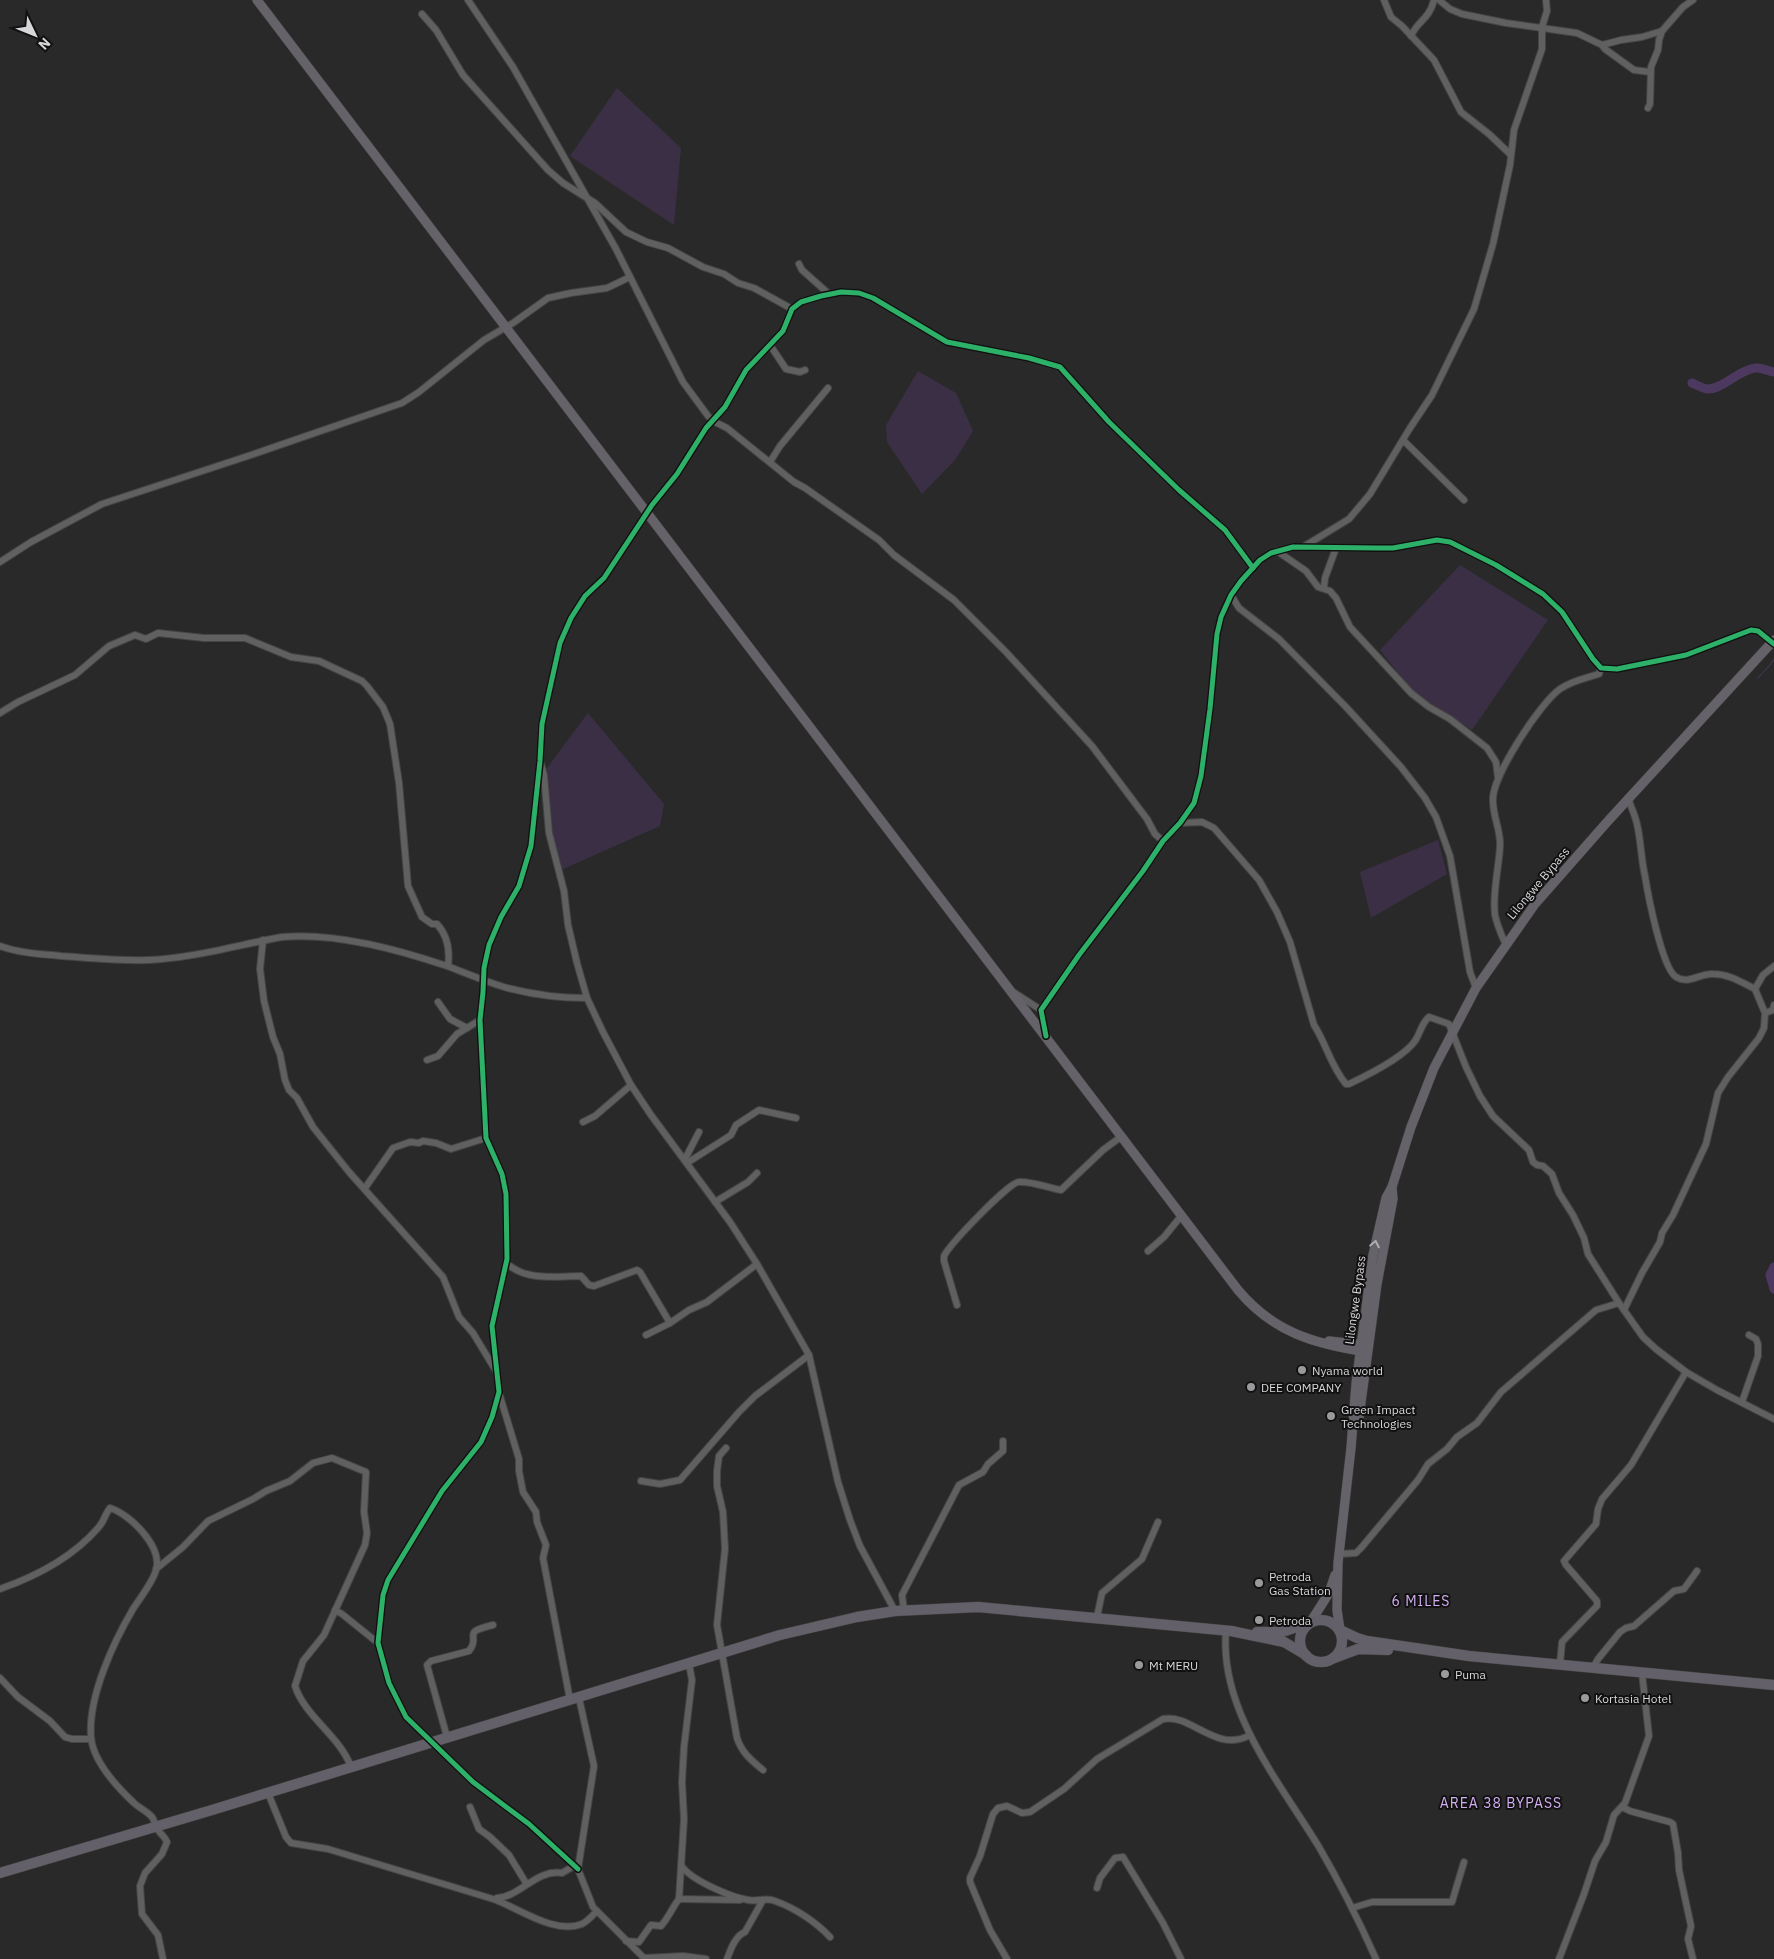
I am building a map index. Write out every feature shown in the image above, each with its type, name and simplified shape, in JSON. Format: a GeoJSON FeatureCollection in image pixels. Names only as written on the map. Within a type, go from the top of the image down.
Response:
{"type":"FeatureCollection","features":[{"type":"Feature","properties":{"kind":"highway"},"geometry":{"type":"LineString","coordinates":[[0,1873],[268,1793],[780,1635],[817,1625],[900,1611],[978,1607],[1228,1631],[1284,1642],[1318,1662],[1358,1649],[1432,1651]]}},
{"type":"Feature","properties":{"kind":"highway"},"geometry":{"type":"LineString","coordinates":[[1228,1631],[1282,1632],[1325,1620],[1332,1622],[1340,1630],[1362,1640],[1432,1651],[1774,1685]]}},
{"type":"Feature","properties":{"kind":"highway"},"geometry":{"type":"LineString","coordinates":[[1306,1655],[1300,1645],[1300,1638],[1302,1631],[1310,1623]]}},
{"type":"Feature","properties":{"kind":"highway"},"geometry":{"type":"LineString","coordinates":[[1332,1659],[1338,1654],[1342,1646],[1340,1630]]}},
{"type":"Feature","properties":{"kind":"main road"},"geometry":{"type":"LineString","coordinates":[[257,0],[1238,1290],[1255,1309],[1274,1323],[1304,1338],[1364,1348]]}},
{"type":"Feature","properties":{"kind":"main road","name":"Lilongwe Bypass"},"geometry":{"type":"LineString","coordinates":[[1351,1448],[1357,1428],[1364,1348],[1363,1323],[1379,1226],[1386,1198],[1392,1187],[1418,1106],[1452,1031],[1476,988],[1505,943],[1534,904],[1628,798],[1773,642]]}},
{"type":"Feature","properties":{"kind":"main road","name":"Lilongwe Bypass"},"geometry":{"type":"LineString","coordinates":[[1340,1630],[1336,1610],[1339,1558],[1356,1384],[1393,1199],[1392,1187]]}},
{"type":"Feature","properties":{"kind":"main road"},"geometry":{"type":"LineString","coordinates":[[1342,1345],[1357,1334],[1363,1323]]}},
{"type":"Feature","properties":{"kind":"main road"},"geometry":{"type":"LineString","coordinates":[[1342,1345],[1353,1359],[1356,1368],[1356,1384]]}},
{"type":"Feature","properties":{"kind":"main road","name":"Lilongwe Bypass"},"geometry":{"type":"LineString","coordinates":[[1310,1623],[1329,1593],[1339,1558]]}},
{"type":"Feature","properties":{"kind":"street"},"geometry":{"type":"LineString","coordinates":[[468,0],[514,67],[630,277],[683,382],[713,421],[727,428],[794,482],[879,540],[894,555],[954,600],[1006,652],[1092,746],[1147,819],[1155,834],[1163,841]]}},
{"type":"Feature","properties":{"kind":"street"},"geometry":{"type":"LineString","coordinates":[[1384,0],[1391,17],[1434,60],[1461,112],[1489,134],[1510,154]]}},
{"type":"Feature","properties":{"kind":"street"},"geometry":{"type":"LineString","coordinates":[[1412,36],[1414,29],[1430,14],[1434,0]]}},
{"type":"Feature","properties":{"kind":"street"},"geometry":{"type":"LineString","coordinates":[[1439,0],[1450,9],[1462,14],[1506,23],[1577,33],[1602,45],[1634,70],[1650,72]]}},
{"type":"Feature","properties":{"kind":"street"},"geometry":{"type":"LineString","coordinates":[[1302,547],[1339,526],[1358,509],[1370,494],[1432,395],[1479,298],[1510,165],[1514,130],[1542,49],[1542,27],[1547,11],[1546,0]]}},
{"type":"Feature","properties":{"kind":"street"},"geometry":{"type":"LineString","coordinates":[[1648,108],[1650,72],[1662,31],[1683,7],[1693,0]]}},
{"type":"Feature","properties":{"kind":"street"},"geometry":{"type":"LineString","coordinates":[[422,14],[436,30],[463,75],[507,126],[548,170],[563,183],[587,197],[626,232],[647,242],[668,248],[703,267],[724,274],[738,283],[754,288],[792,309]]}},
{"type":"Feature","properties":{"kind":"street"},"geometry":{"type":"LineString","coordinates":[[1602,45],[1662,31]]}},
{"type":"Feature","properties":{"kind":"street"},"geometry":{"type":"LineString","coordinates":[[799,264],[802,270],[829,294]]}},
{"type":"Feature","properties":{"kind":"street"},"geometry":{"type":"LineString","coordinates":[[0,562],[31,542],[102,504],[402,402],[419,392],[484,340],[548,298],[566,293],[607,288],[630,277]]}},
{"type":"Feature","properties":{"kind":"street"},"geometry":{"type":"LineString","coordinates":[[493,1899],[509,1896],[526,1883],[554,1872],[562,1873],[576,1868],[583,1850],[594,1766],[574,1699],[543,1558],[546,1545],[537,1522],[536,1512],[524,1492],[519,1471],[519,1459],[499,1392],[492,1326],[506,1266],[508,1249],[506,1187],[486,1138],[480,1020],[483,979],[489,946],[501,917],[519,886],[531,846],[542,724],[552,674],[564,633],[582,600],[604,578],[647,512],[677,474],[706,428],[734,393],[746,370],[783,332],[792,309],[801,302],[829,294],[851,292],[866,295],[897,311],[944,341],[1030,358],[1060,368],[1109,422],[1178,490],[1225,530],[1253,568]]}},
{"type":"Feature","properties":{"kind":"street"},"geometry":{"type":"LineString","coordinates":[[770,346],[786,369],[800,372],[805,370]]}},
{"type":"Feature","properties":{"kind":"street"},"geometry":{"type":"LineString","coordinates":[[770,462],[780,446],[828,388]]}},
{"type":"Feature","properties":{"kind":"street"},"geometry":{"type":"LineString","coordinates":[[1403,440],[1464,500]]}},
{"type":"Feature","properties":{"kind":"street"},"geometry":{"type":"LineString","coordinates":[[1041,1010],[1163,841],[1180,823],[1194,803],[1199,792],[1210,709],[1217,634],[1221,617],[1231,595],[1253,568],[1260,560],[1277,551],[1293,547],[1394,548],[1437,540],[1462,546],[1543,594],[1566,618],[1592,659],[1602,668],[1617,669],[1686,654],[1751,630],[1758,631],[1773,642]]}},
{"type":"Feature","properties":{"kind":"street"},"geometry":{"type":"LineString","coordinates":[[1324,587],[1325,578],[1336,548]]}},
{"type":"Feature","properties":{"kind":"street"},"geometry":{"type":"LineString","coordinates":[[1277,551],[1306,571],[1318,586],[1330,590],[1350,627],[1411,693],[1424,704],[1450,719],[1487,748],[1496,762],[1498,778]]}},
{"type":"Feature","properties":{"kind":"street"},"geometry":{"type":"LineString","coordinates":[[1231,595],[1239,608],[1279,639],[1346,707],[1401,767],[1426,798],[1436,817],[1450,856],[1470,972],[1476,988]]}},
{"type":"Feature","properties":{"kind":"street"},"geometry":{"type":"LineString","coordinates":[[0,713],[18,702],[75,675],[109,646],[135,635],[146,639],[158,633],[204,638],[245,638],[291,657],[319,662],[362,681],[377,698],[390,724],[399,783],[408,886],[422,917],[432,924],[437,924],[446,938],[449,952],[448,966]]}},
{"type":"Feature","properties":{"kind":"street"},"geometry":{"type":"LineString","coordinates":[[1505,943],[1494,909],[1500,836],[1494,822],[1493,798],[1498,778],[1534,716],[1546,701],[1570,683],[1599,674],[1602,668]]}},
{"type":"Feature","properties":{"kind":"street"},"geometry":{"type":"LineString","coordinates":[[540,761],[544,775],[549,833],[564,891],[568,924],[577,963],[588,998],[603,1032],[631,1085],[757,1264],[809,1355],[838,1482],[850,1520],[860,1546],[900,1611]]}},
{"type":"Feature","properties":{"kind":"street"},"geometry":{"type":"LineString","coordinates":[[1624,1310],[1642,1272],[1660,1242],[1662,1233],[1673,1215],[1706,1144],[1718,1093],[1728,1077],[1759,1038],[1764,1028],[1765,1013],[1755,989],[1728,976],[1710,974],[1686,981],[1677,978],[1672,972],[1657,933],[1644,876],[1637,823],[1628,798]]}},
{"type":"Feature","properties":{"kind":"street"},"geometry":{"type":"LineString","coordinates":[[1180,823],[1202,822],[1214,828],[1260,880],[1290,942],[1314,1024],[1337,1071],[1346,1084],[1372,1073],[1410,1046],[1416,1040],[1422,1023],[1429,1017],[1449,1024],[1480,1096],[1493,1116],[1529,1150],[1533,1162],[1543,1166],[1552,1174],[1559,1193],[1573,1215],[1584,1238],[1588,1254],[1642,1336],[1686,1372],[1774,1419]]}},
{"type":"Feature","properties":{"kind":"street"},"geometry":{"type":"LineString","coordinates":[[0,946],[30,953],[83,958],[150,960],[263,940],[297,936],[352,940],[448,966],[506,987],[548,995],[588,998]]}},
{"type":"Feature","properties":{"kind":"street"},"geometry":{"type":"LineString","coordinates":[[263,940],[260,969],[264,1001],[289,1090],[319,1135],[349,1172],[443,1277],[459,1317],[473,1333],[497,1372]]}},
{"type":"Feature","properties":{"kind":"street"},"geometry":{"type":"LineString","coordinates":[[1755,989],[1763,975],[1774,966]]}},
{"type":"Feature","properties":{"kind":"street"},"geometry":{"type":"LineString","coordinates":[[1011,990],[1041,1010],[1046,1036]]}},
{"type":"Feature","properties":{"kind":"street"},"geometry":{"type":"LineString","coordinates":[[438,1002],[450,1019],[467,1028]]}},
{"type":"Feature","properties":{"kind":"street"},"geometry":{"type":"LineString","coordinates":[[1765,1013],[1773,1010],[1774,1005]]}},
{"type":"Feature","properties":{"kind":"street"},"geometry":{"type":"LineString","coordinates":[[428,1060],[438,1056],[457,1034],[480,1020]]}},
{"type":"Feature","properties":{"kind":"street"},"geometry":{"type":"LineString","coordinates":[[583,1122],[595,1116],[631,1085]]}},
{"type":"Feature","properties":{"kind":"street"},"geometry":{"type":"LineString","coordinates":[[686,1161],[731,1135],[736,1126],[759,1110],[796,1118]]}},
{"type":"Feature","properties":{"kind":"street"},"geometry":{"type":"LineString","coordinates":[[686,1161],[699,1132]]}},
{"type":"Feature","properties":{"kind":"street"},"geometry":{"type":"LineString","coordinates":[[957,1305],[944,1256],[990,1205],[1009,1186],[1020,1181],[1061,1190],[1102,1150],[1122,1136]]}},
{"type":"Feature","properties":{"kind":"street"},"geometry":{"type":"LineString","coordinates":[[365,1188],[393,1148],[410,1142],[419,1143],[423,1141],[436,1143],[451,1149],[486,1138]]}},
{"type":"Feature","properties":{"kind":"street"},"geometry":{"type":"LineString","coordinates":[[715,1202],[748,1182],[757,1173]]}},
{"type":"Feature","properties":{"kind":"street"},"geometry":{"type":"LineString","coordinates":[[1148,1251],[1169,1232],[1182,1215]]}},
{"type":"Feature","properties":{"kind":"street"},"geometry":{"type":"LineString","coordinates":[[646,1335],[670,1323],[689,1310],[707,1302],[757,1264]]}},
{"type":"Feature","properties":{"kind":"street"},"geometry":{"type":"LineString","coordinates":[[506,1266],[510,1266],[527,1276],[581,1276],[589,1285],[594,1286],[637,1270],[670,1323]]}},
{"type":"Feature","properties":{"kind":"street"},"geometry":{"type":"LineString","coordinates":[[1339,1558],[1356,1553],[1361,1548],[1418,1480],[1428,1464],[1447,1450],[1457,1437],[1476,1423],[1501,1392],[1596,1310],[1619,1303]]}},
{"type":"Feature","properties":{"kind":"street"},"geometry":{"type":"LineString","coordinates":[[1742,1402],[1758,1356],[1756,1339],[1749,1336]]}},
{"type":"Feature","properties":{"kind":"street"},"geometry":{"type":"LineString","coordinates":[[641,1481],[660,1484],[680,1480],[755,1396],[809,1355]]}},
{"type":"Feature","properties":{"kind":"street"},"geometry":{"type":"LineString","coordinates":[[1560,1664],[1562,1642],[1597,1606],[1597,1601],[1564,1561],[1596,1524],[1598,1509],[1602,1499],[1631,1465],[1686,1372]]}},
{"type":"Feature","properties":{"kind":"street"},"geometry":{"type":"LineString","coordinates":[[499,1392],[492,1417],[481,1442],[442,1492],[388,1580],[383,1595],[378,1643],[389,1683],[398,1704],[411,1722],[473,1782],[529,1824],[576,1868],[593,1907],[642,1958],[683,1956],[706,1959]]}},
{"type":"Feature","properties":{"kind":"street"},"geometry":{"type":"LineString","coordinates":[[900,1611],[902,1595],[959,1485],[983,1472],[988,1464],[1004,1451],[1003,1442]]}},
{"type":"Feature","properties":{"kind":"street"},"geometry":{"type":"LineString","coordinates":[[726,1448],[719,1456],[717,1471],[717,1486],[723,1512],[725,1549],[717,1625],[740,1748],[763,1770]]}},
{"type":"Feature","properties":{"kind":"street"},"geometry":{"type":"LineString","coordinates":[[163,1959],[160,1938],[144,1918],[140,1886],[142,1878],[162,1854],[167,1842],[151,1816],[130,1799],[115,1782],[98,1758],[91,1738],[94,1706],[110,1652],[156,1570],[183,1547],[208,1521],[266,1491],[290,1481],[313,1463],[332,1458],[366,1472],[364,1512],[367,1533],[365,1545],[319,1644],[304,1661],[295,1686],[319,1724],[346,1754],[351,1767]]}},
{"type":"Feature","properties":{"kind":"street"},"geometry":{"type":"LineString","coordinates":[[0,1589],[44,1572],[58,1562],[98,1529],[110,1508],[115,1509],[134,1524],[152,1544],[155,1552],[156,1570]]}},
{"type":"Feature","properties":{"kind":"street"},"geometry":{"type":"LineString","coordinates":[[1097,1617],[1102,1593],[1142,1559],[1158,1522]]}},
{"type":"Feature","properties":{"kind":"street"},"geometry":{"type":"LineString","coordinates":[[1593,1668],[1620,1632],[1634,1626],[1674,1591],[1684,1589],[1698,1571]]}},
{"type":"Feature","properties":{"kind":"street"},"geometry":{"type":"LineString","coordinates":[[335,1610],[378,1643]]}},
{"type":"Feature","properties":{"kind":"street"},"geometry":{"type":"LineString","coordinates":[[447,1737],[427,1666],[430,1661],[469,1651],[472,1647],[473,1633],[476,1629],[493,1625]]}},
{"type":"Feature","properties":{"kind":"street"},"geometry":{"type":"LineString","coordinates":[[1228,1631],[1224,1650],[1235,1696],[1250,1735],[1269,1770],[1322,1853],[1352,1908],[1376,1959]]}},
{"type":"Feature","properties":{"kind":"street"},"geometry":{"type":"LineString","coordinates":[[626,1941],[639,1942],[651,1925],[661,1926],[670,1916],[678,1898],[684,1819],[682,1782],[684,1748],[692,1680],[689,1664]]}},
{"type":"Feature","properties":{"kind":"street"},"geometry":{"type":"LineString","coordinates":[[1559,1959],[1595,1861],[1606,1842],[1614,1815],[1622,1807],[1649,1736],[1642,1673]]}},
{"type":"Feature","properties":{"kind":"street"},"geometry":{"type":"LineString","coordinates":[[0,1678],[18,1697],[50,1722],[65,1737],[72,1739],[91,1738]]}},
{"type":"Feature","properties":{"kind":"street"},"geometry":{"type":"LineString","coordinates":[[1007,1959],[990,1930],[970,1878],[980,1856],[988,1825],[995,1810],[1002,1806],[1007,1806],[1022,1813],[1030,1812],[1064,1789],[1097,1758],[1163,1720],[1170,1718],[1179,1720],[1209,1735],[1229,1739],[1239,1740],[1250,1735]]}},
{"type":"Feature","properties":{"kind":"street"},"geometry":{"type":"LineString","coordinates":[[268,1793],[286,1837],[292,1843],[328,1848],[493,1899],[518,1909],[538,1920],[567,1927],[583,1924],[597,1911]]}},
{"type":"Feature","properties":{"kind":"street"},"geometry":{"type":"LineString","coordinates":[[470,1807],[478,1829],[490,1836],[509,1855],[526,1883]]}},
{"type":"Feature","properties":{"kind":"street"},"geometry":{"type":"LineString","coordinates":[[1622,1807],[1673,1824],[1679,1870],[1691,1926],[1688,1939],[1693,1959]]}},
{"type":"Feature","properties":{"kind":"street"},"geometry":{"type":"LineString","coordinates":[[1097,1888],[1100,1878],[1115,1858],[1123,1857],[1163,1923],[1181,1959]]}},
{"type":"Feature","properties":{"kind":"street"},"geometry":{"type":"LineString","coordinates":[[1352,1908],[1372,1902],[1452,1902],[1464,1862]]}},
{"type":"Feature","properties":{"kind":"street"},"geometry":{"type":"LineString","coordinates":[[681,1864],[689,1874],[717,1890],[749,1901]]}},
{"type":"Feature","properties":{"kind":"street"},"geometry":{"type":"LineString","coordinates":[[678,1898],[776,1901],[792,1909],[830,1936]]}},
{"type":"Feature","properties":{"kind":"street"},"geometry":{"type":"LineString","coordinates":[[727,1959],[735,1942],[740,1934],[745,1932],[763,1900]]}},
{"type":"Feature","properties":{"kind":"shaded area"},"geometry":{"type":"Polygon","coordinates":[[[617,88],[681,148],[674,225],[570,156],[617,88]]]}},
{"type":"Feature","properties":{"kind":"shaded area"},"geometry":{"type":"Polygon","coordinates":[[[918,371],[956,393],[973,431],[955,460],[922,494],[887,442],[886,425],[918,371]]]}},
{"type":"Feature","properties":{"kind":"shaded area"},"geometry":{"type":"Polygon","coordinates":[[[1460,565],[1548,620],[1472,730],[1413,692],[1380,650],[1460,565]]]}},
{"type":"Feature","properties":{"kind":"shaded area"},"geometry":{"type":"Polygon","coordinates":[[[588,713],[664,804],[660,826],[561,870],[551,827],[547,768],[588,713]]]}},
{"type":"Feature","properties":{"kind":"shaded area"},"geometry":{"type":"Polygon","coordinates":[[[1438,840],[1447,874],[1371,918],[1360,872],[1438,840]]]}},
{"type":"Feature","properties":{"kind":"waterway"},"geometry":{"type":"LineString","coordinates":[[1692,383],[1707,389],[1718,386],[1742,372],[1755,368],[1774,372]]}},
{"type":"Feature","properties":{"kind":"waterway"},"geometry":{"type":"LineString","coordinates":[[1758,678],[1774,659]]}},
{"type":"Feature","properties":{"kind":"waterway"},"geometry":{"type":"LineString","coordinates":[[1774,1267],[1770,1275],[1774,1289]]}},
{"type":"Feature","properties":{"kind":"cycle path"},"geometry":{"type":"LineString","coordinates":[[578,1869],[529,1824],[473,1782],[406,1717],[389,1683],[378,1643],[383,1595],[388,1580],[442,1491],[481,1442],[492,1417],[499,1392],[492,1326],[507,1259],[506,1194],[502,1174],[486,1138],[480,1020],[484,968],[489,945],[501,917],[519,886],[531,846],[542,724],[560,643],[571,618],[585,596],[604,578],[652,505],[677,474],[706,428],[725,407],[746,370],[783,331],[792,309],[801,302],[841,292],[859,293],[873,298],[947,342],[1029,358],[1060,367],[1109,422],[1179,490],[1225,530],[1253,568]]}},
{"type":"Feature","properties":{"kind":"cycle path"},"geometry":{"type":"LineString","coordinates":[[1046,1036],[1041,1010],[1163,841],[1180,823],[1194,803],[1201,776],[1217,634],[1221,617],[1231,595],[1241,581],[1260,560],[1271,553],[1293,547],[1393,548],[1437,540],[1450,542],[1496,565],[1543,594],[1562,612],[1601,668],[1617,669],[1686,655],[1751,630],[1758,631],[1774,644]]}},
{"type":"Feature","properties":{"kind":"place","name":"Nyama world"},"geometry":{"type":"Point","coordinates":[1302,1370]}},
{"type":"Feature","properties":{"kind":"place","name":"DEE COMPANY"},"geometry":{"type":"Point","coordinates":[1251,1387]}},
{"type":"Feature","properties":{"kind":"place","name":"Green Impact Technologies"},"geometry":{"type":"Point","coordinates":[1331,1416]}},
{"type":"Feature","properties":{"kind":"place","name":"Petroda Gas Station"},"geometry":{"type":"Point","coordinates":[1259,1583]}},
{"type":"Feature","properties":{"kind":"place","name":"Petroda"},"geometry":{"type":"Point","coordinates":[1259,1620]}},
{"type":"Feature","properties":{"kind":"place","name":"Mt MERU"},"geometry":{"type":"Point","coordinates":[1139,1665]}},
{"type":"Feature","properties":{"kind":"place","name":"Puma"},"geometry":{"type":"Point","coordinates":[1445,1674]}},
{"type":"Feature","properties":{"kind":"place","name":"Kortasia Hotel"},"geometry":{"type":"Point","coordinates":[1585,1698]}},
{"type":"Feature","properties":{"kind":"district","name":"6 MILES"},"geometry":{"type":"Point","coordinates":[1421,1601]}},
{"type":"Feature","properties":{"kind":"district","name":"AREA 38 BYPASS"},"geometry":{"type":"Point","coordinates":[1501,1803]}}]}
